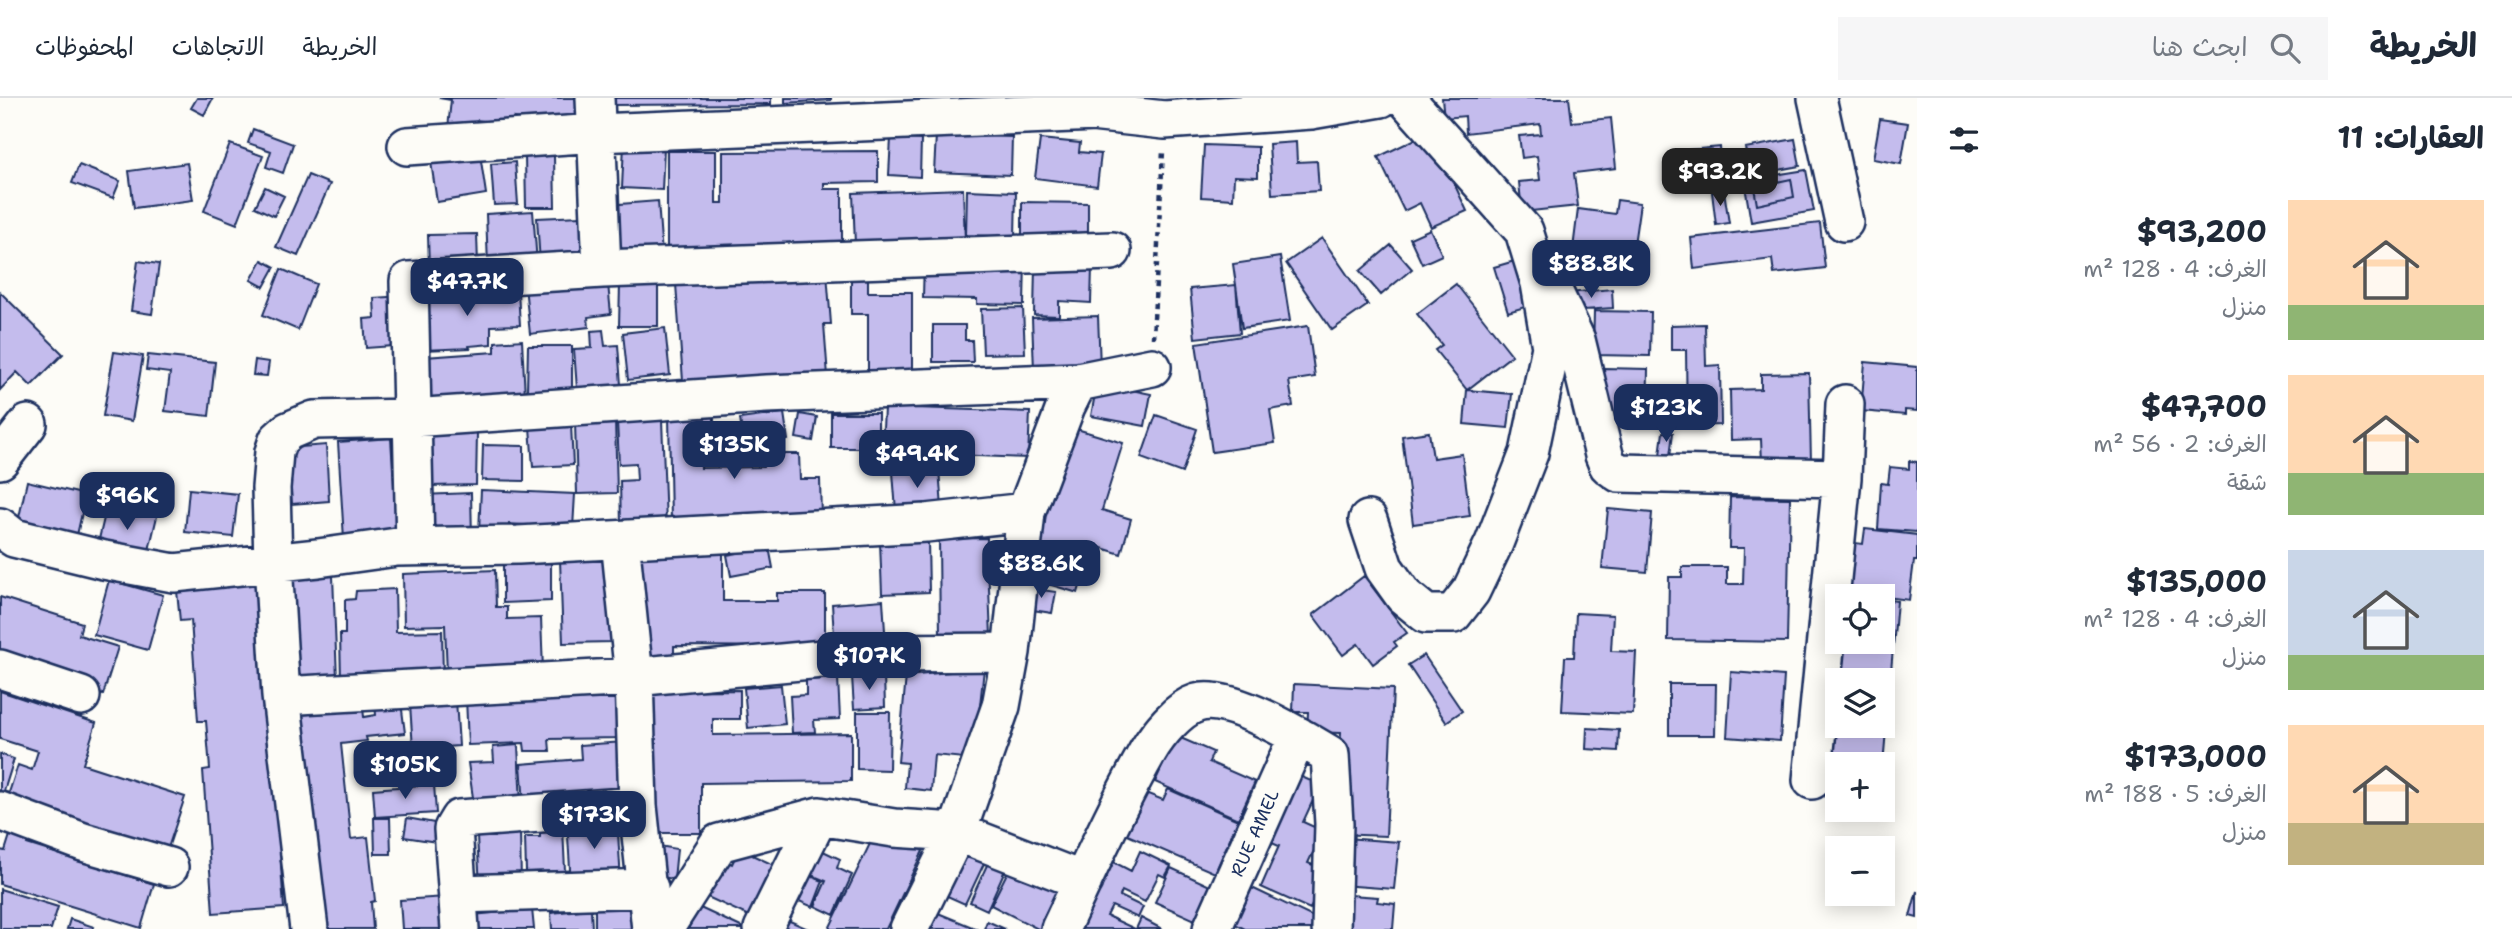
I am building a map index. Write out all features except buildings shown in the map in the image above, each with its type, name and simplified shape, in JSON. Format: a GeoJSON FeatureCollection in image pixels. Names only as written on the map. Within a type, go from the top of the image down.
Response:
{"type":"FeatureCollection","features":[{"type":"Feature","properties":{"kind":"street"},"geometry":{"type":"LineString","coordinates":[[1017,98],[1060,109],[1164,120],[1311,110],[1381,98]]}},
{"type":"Feature","properties":{"kind":"street"},"geometry":{"type":"LineString","coordinates":[[1405,98],[1524,231],[1576,341],[1608,465],[1619,473],[1842,478]]}},
{"type":"Feature","properties":{"kind":"street"},"geometry":{"type":"LineString","coordinates":[[1817,98],[1844,222]]}},
{"type":"Feature","properties":{"kind":"street"},"geometry":{"type":"LineString","coordinates":[[407,146],[596,115],[1097,112]]}},
{"type":"Feature","properties":{"kind":"street"},"geometry":{"type":"LineString","coordinates":[[596,115],[602,270]]}},
{"type":"Feature","properties":{"kind":"street"},"geometry":{"type":"LineString","coordinates":[[1368,520],[1384,568],[1404,596],[1426,614],[1453,614],[1471,591],[1494,543],[1529,453],[1551,347],[1540,283],[1524,231]]}},
{"type":"Feature","properties":{"kind":"street"},"geometry":{"type":"LineString","coordinates":[[415,546],[409,281],[602,270],[1112,251]]}},
{"type":"Feature","properties":{"kind":"street"},"geometry":{"type":"LineString","coordinates":[[309,929],[281,696],[273,563],[271,488],[274,452],[278,440],[288,431],[314,420],[411,418],[766,394],[1078,382],[1152,367]]}},
{"type":"Feature","properties":{"kind":"street"},"geometry":{"type":"LineString","coordinates":[[909,929],[957,832],[1001,706],[1011,652],[1026,512],[1078,382]]}},
{"type":"Feature","properties":{"kind":"street"},"geometry":{"type":"LineString","coordinates":[[1812,779],[1842,478],[1845,404]]}},
{"type":"Feature","properties":{"kind":"street"},"geometry":{"type":"LineString","coordinates":[[0,460],[28,424]]}},
{"type":"Feature","properties":{"kind":"street"},"geometry":{"type":"LineString","coordinates":[[0,527],[14,538],[174,573],[415,546],[518,545],[926,523],[1026,512]]}},
{"type":"Feature","properties":{"kind":"street"},"geometry":{"type":"LineString","coordinates":[[620,540],[634,677],[638,806],[649,888],[651,929]]}},
{"type":"Feature","properties":{"kind":"street"},"geometry":{"type":"LineString","coordinates":[[281,696],[634,677],[885,653],[1011,652]]}},
{"type":"Feature","properties":{"kind":"street"},"geometry":{"type":"LineString","coordinates":[[0,669],[81,696]]}},
{"type":"Feature","properties":{"kind":"street"},"geometry":{"type":"LineString","coordinates":[[1060,929],[1149,749],[1184,710],[1198,702],[1221,702],[1253,714],[1330,755],[1334,824],[1331,929]]}},
{"type":"Feature","properties":{"kind":"street","name":"RUE AMEL"},"geometry":{"type":"LineString","coordinates":[[1212,929],[1298,736]]}},
{"type":"Feature","properties":{"kind":"street"},"geometry":{"type":"LineString","coordinates":[[638,806],[459,819],[453,829],[460,912],[649,888]]}},
{"type":"Feature","properties":{"kind":"street"},"geometry":{"type":"LineString","coordinates":[[0,811],[82,842],[169,867]]}},
{"type":"Feature","properties":{"kind":"street"},"geometry":{"type":"LineString","coordinates":[[763,929],[820,816]]}},
{"type":"Feature","properties":{"kind":"street"},"geometry":{"type":"LineString","coordinates":[[664,929],[719,843],[820,816],[894,828],[957,832],[1083,881]]}},
{"type":"Feature","properties":{"kind":"path"},"geometry":{"type":"LineString","coordinates":[[1152,367],[1164,120]]}}]}
